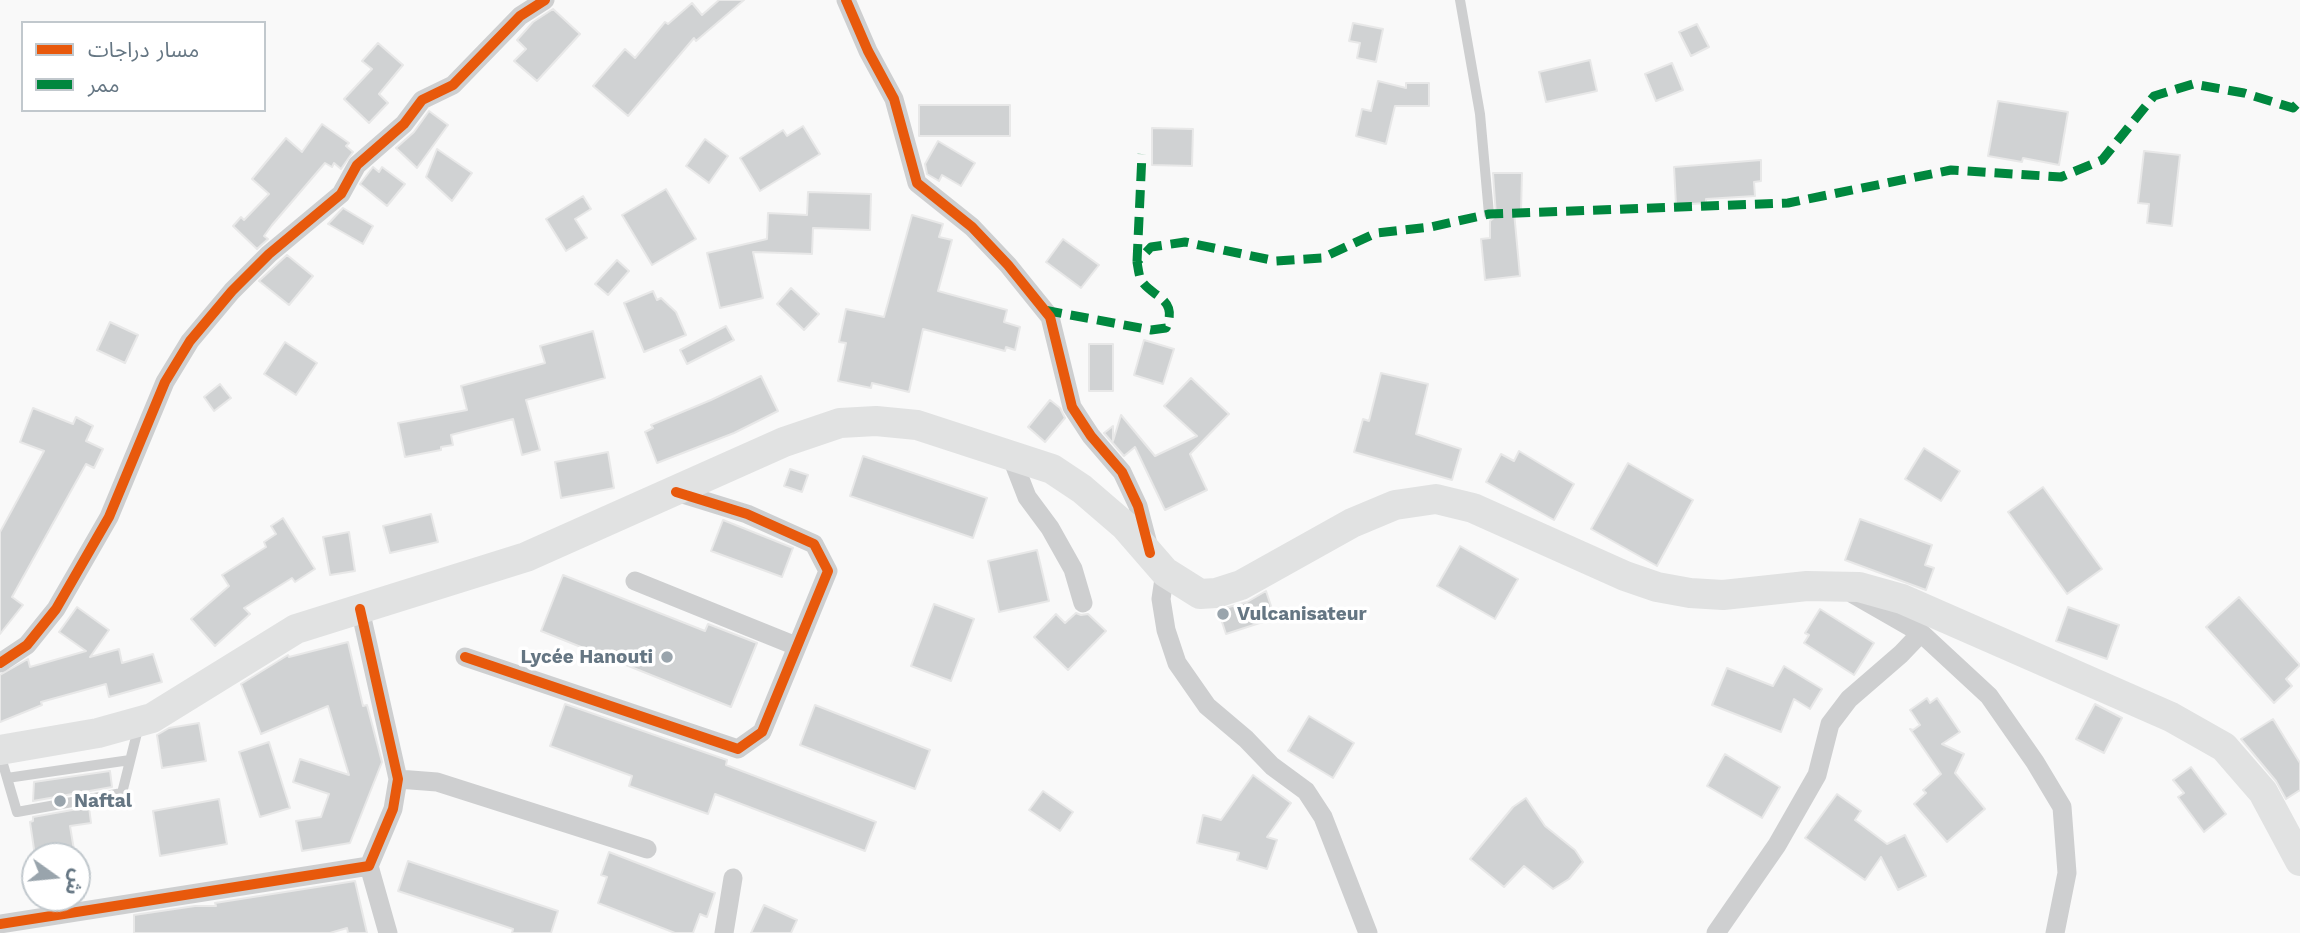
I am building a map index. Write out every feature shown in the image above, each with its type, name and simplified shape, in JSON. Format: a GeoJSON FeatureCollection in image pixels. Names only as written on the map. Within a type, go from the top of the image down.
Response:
{"type":"FeatureCollection","features":[{"type":"Feature","properties":{"kind":"main road"},"geometry":{"type":"LineString","coordinates":[[2,760],[152,718],[296,629],[526,557],[784,442],[840,423],[876,421],[917,425],[1052,469],[1082,489],[1125,526],[1158,562],[1200,594],[1216,593],[1241,585],[1352,523],[1395,505],[1436,499],[1473,508],[1625,576],[1657,587],[1723,595],[1807,586],[1859,587],[1914,604],[2171,717],[2224,747],[2263,792],[2300,861]]}},
{"type":"Feature","properties":{"kind":"street"},"geometry":{"type":"LineString","coordinates":[[0,663],[27,645],[56,609],[109,517],[164,382],[190,341],[232,291],[269,254],[341,194],[358,165],[404,124],[422,100],[453,85],[520,16],[545,0]]}},
{"type":"Feature","properties":{"kind":"street"},"geometry":{"type":"LineString","coordinates":[[846,0],[868,51],[894,99],[917,183],[972,227],[1008,265],[1050,317],[1072,407],[1091,436],[1122,472],[1138,506],[1158,562],[1166,630],[1177,663],[1207,706],[1246,739],[1272,766],[1306,791],[1323,817],[1368,933]]}},
{"type":"Feature","properties":{"kind":"street"},"geometry":{"type":"LineString","coordinates":[[1011,456],[1027,497],[1051,528],[1073,569],[1083,603]]}},
{"type":"Feature","properties":{"kind":"street"},"geometry":{"type":"LineString","coordinates":[[465,657],[738,750],[762,732],[828,570],[814,544],[747,514],[676,492]]}},
{"type":"Feature","properties":{"kind":"street"},"geometry":{"type":"LineString","coordinates":[[635,581],[796,646]]}},
{"type":"Feature","properties":{"kind":"street"},"geometry":{"type":"LineString","coordinates":[[1840,587],[1921,633],[1989,696],[2035,762],[2062,807],[2067,873],[2055,933]]}},
{"type":"Feature","properties":{"kind":"street"},"geometry":{"type":"LineString","coordinates":[[360,609],[398,779],[393,809],[369,866],[387,933]]}},
{"type":"Feature","properties":{"kind":"street"},"geometry":{"type":"LineString","coordinates":[[1716,933],[1777,845],[1817,775],[1830,724],[1849,699],[1921,633]]}},
{"type":"Feature","properties":{"kind":"street"},"geometry":{"type":"LineString","coordinates":[[398,779],[438,782],[647,849]]}},
{"type":"Feature","properties":{"kind":"street"},"geometry":{"type":"LineString","coordinates":[[0,924],[369,866]]}},
{"type":"Feature","properties":{"kind":"street"},"geometry":{"type":"LineString","coordinates":[[724,933],[733,878]]}},
{"type":"Feature","properties":{"kind":"lane"},"geometry":{"type":"LineString","coordinates":[[1460,0],[1480,114],[1489,214]]}},
{"type":"Feature","properties":{"kind":"lane"},"geometry":{"type":"LineString","coordinates":[[131,760],[2,760],[17,812],[122,793],[131,760],[140,721]]}},
{"type":"Feature","properties":{"kind":"building"},"geometry":{"type":"Polygon","coordinates":[[[719,0],[744,0],[696,41],[694,38],[628,116],[593,86],[625,49],[635,58],[665,22],[668,24],[692,3],[702,15],[719,0]]]}},
{"type":"Feature","properties":{"kind":"building"},"geometry":{"type":"Polygon","coordinates":[[[553,9],[580,34],[537,81],[514,61],[526,49],[517,40],[533,22],[553,9]]]}},
{"type":"Feature","properties":{"kind":"building"},"geometry":{"type":"Polygon","coordinates":[[[1353,23],[1383,29],[1376,62],[1357,58],[1360,43],[1349,41],[1353,23]]]}},
{"type":"Feature","properties":{"kind":"building"},"geometry":{"type":"Polygon","coordinates":[[[1697,24],[1709,47],[1691,56],[1679,32],[1697,24]]]}},
{"type":"Feature","properties":{"kind":"building"},"geometry":{"type":"Polygon","coordinates":[[[378,43],[403,65],[379,94],[388,103],[369,123],[344,99],[372,69],[362,61],[378,43]]]}},
{"type":"Feature","properties":{"kind":"building"},"geometry":{"type":"Polygon","coordinates":[[[1590,60],[1597,91],[1546,102],[1539,72],[1590,60]]]}},
{"type":"Feature","properties":{"kind":"building"},"geometry":{"type":"Polygon","coordinates":[[[1672,63],[1683,90],[1656,101],[1645,74],[1672,63]]]}},
{"type":"Feature","properties":{"kind":"building"},"geometry":{"type":"Polygon","coordinates":[[[1378,81],[1406,88],[1406,83],[1429,83],[1429,106],[1395,106],[1386,144],[1356,136],[1362,109],[1371,111],[1378,81]]]}},
{"type":"Feature","properties":{"kind":"building"},"geometry":{"type":"Polygon","coordinates":[[[1998,101],[2068,112],[2059,165],[2023,158],[2022,162],[1988,156],[1998,101]]]}},
{"type":"Feature","properties":{"kind":"building"},"geometry":{"type":"Polygon","coordinates":[[[919,105],[1010,105],[1010,136],[919,136],[919,105]]]}},
{"type":"Feature","properties":{"kind":"building"},"geometry":{"type":"Polygon","coordinates":[[[429,111],[448,125],[417,168],[396,148],[414,132],[429,111]]]}},
{"type":"Feature","properties":{"kind":"building"},"geometry":{"type":"Polygon","coordinates":[[[322,124],[349,143],[346,146],[353,152],[341,169],[334,163],[332,167],[325,163],[272,225],[264,236],[268,239],[257,249],[233,226],[241,217],[244,220],[269,194],[252,179],[286,138],[302,152],[322,124]]]}},
{"type":"Feature","properties":{"kind":"building"},"geometry":{"type":"Polygon","coordinates":[[[803,126],[820,154],[760,191],[740,158],[783,130],[787,136],[803,126]]]}},
{"type":"Feature","properties":{"kind":"building"},"geometry":{"type":"Polygon","coordinates":[[[1152,128],[1193,129],[1192,166],[1152,165],[1152,128]]]}},
{"type":"Feature","properties":{"kind":"building"},"geometry":{"type":"Polygon","coordinates":[[[705,139],[728,156],[709,183],[686,166],[705,139]]]}},
{"type":"Feature","properties":{"kind":"building"},"geometry":{"type":"Polygon","coordinates":[[[938,141],[975,163],[961,186],[942,175],[939,181],[927,174],[925,164],[938,141]]]}},
{"type":"Feature","properties":{"kind":"building"},"geometry":{"type":"Polygon","coordinates":[[[437,149],[472,173],[452,201],[426,177],[437,149]]]}},
{"type":"Feature","properties":{"kind":"building"},"geometry":{"type":"Polygon","coordinates":[[[2144,151],[2180,155],[2172,226],[2147,223],[2149,204],[2138,203],[2144,151]]]}},
{"type":"Feature","properties":{"kind":"building"},"geometry":{"type":"Polygon","coordinates":[[[1761,160],[1761,181],[1754,182],[1755,196],[1706,199],[1706,203],[1676,205],[1674,167],[1761,160]]]}},
{"type":"Feature","properties":{"kind":"building"},"geometry":{"type":"Polygon","coordinates":[[[373,167],[379,172],[382,167],[405,184],[387,206],[360,184],[373,167]]]}},
{"type":"Feature","properties":{"kind":"building"},"geometry":{"type":"Polygon","coordinates":[[[1493,173],[1522,173],[1521,212],[1514,212],[1520,276],[1485,280],[1481,239],[1490,238],[1490,221],[1496,216],[1493,173]]]}},
{"type":"Feature","properties":{"kind":"building"},"geometry":{"type":"Polygon","coordinates":[[[666,189],[696,239],[652,265],[622,215],[666,189]]]}},
{"type":"Feature","properties":{"kind":"building"},"geometry":{"type":"Polygon","coordinates":[[[808,192],[871,194],[870,230],[813,228],[812,254],[753,252],[763,298],[720,308],[707,253],[767,239],[768,213],[807,215],[808,192]]]}},
{"type":"Feature","properties":{"kind":"building"},"geometry":{"type":"Polygon","coordinates":[[[583,196],[591,209],[575,219],[587,238],[566,251],[546,219],[583,196]]]}},
{"type":"Feature","properties":{"kind":"building"},"geometry":{"type":"Polygon","coordinates":[[[343,208],[373,226],[363,244],[328,224],[343,208]]]}},
{"type":"Feature","properties":{"kind":"building"},"geometry":{"type":"Polygon","coordinates":[[[912,215],[943,224],[939,237],[952,240],[938,291],[1007,310],[1004,322],[1020,327],[1015,350],[1006,347],[1005,351],[923,329],[909,392],[872,383],[871,388],[838,381],[846,343],[839,342],[846,309],[884,317],[912,215]]]}},
{"type":"Feature","properties":{"kind":"building"},"geometry":{"type":"Polygon","coordinates":[[[1063,239],[1099,265],[1081,288],[1046,262],[1063,239]]]}},
{"type":"Feature","properties":{"kind":"building"},"geometry":{"type":"Polygon","coordinates":[[[287,255],[313,276],[289,305],[259,281],[287,255]]]}},
{"type":"Feature","properties":{"kind":"building"},"geometry":{"type":"Polygon","coordinates":[[[617,260],[629,271],[608,295],[595,284],[617,260]]]}},
{"type":"Feature","properties":{"kind":"building"},"geometry":{"type":"Polygon","coordinates":[[[791,288],[819,314],[804,330],[777,304],[791,288]]]}},
{"type":"Feature","properties":{"kind":"building"},"geometry":{"type":"Polygon","coordinates":[[[653,291],[657,300],[661,298],[676,312],[686,335],[644,352],[624,303],[653,291]]]}},
{"type":"Feature","properties":{"kind":"building"},"geometry":{"type":"Polygon","coordinates":[[[110,322],[138,335],[125,363],[97,350],[110,322]]]}},
{"type":"Feature","properties":{"kind":"building"},"geometry":{"type":"Polygon","coordinates":[[[726,326],[734,340],[687,364],[680,350],[726,326]]]}},
{"type":"Feature","properties":{"kind":"building"},"geometry":{"type":"Polygon","coordinates":[[[593,331],[605,378],[526,400],[540,450],[522,455],[513,419],[451,435],[453,445],[405,457],[398,423],[467,410],[461,386],[545,363],[540,346],[593,331]]]}},
{"type":"Feature","properties":{"kind":"building"},"geometry":{"type":"Polygon","coordinates":[[[1144,340],[1174,349],[1163,384],[1134,375],[1144,340]]]}},
{"type":"Feature","properties":{"kind":"building"},"geometry":{"type":"Polygon","coordinates":[[[285,342],[317,363],[296,395],[264,374],[285,342]]]}},
{"type":"Feature","properties":{"kind":"building"},"geometry":{"type":"Polygon","coordinates":[[[1089,344],[1113,344],[1113,391],[1089,391],[1089,344]]]}},
{"type":"Feature","properties":{"kind":"building"},"geometry":{"type":"Polygon","coordinates":[[[1381,373],[1428,384],[1416,434],[1461,449],[1452,480],[1354,452],[1363,419],[1369,421],[1381,373]]]}},
{"type":"Feature","properties":{"kind":"building"},"geometry":{"type":"Polygon","coordinates":[[[761,376],[778,411],[734,433],[657,463],[645,432],[653,428],[651,425],[761,376]]]}},
{"type":"Feature","properties":{"kind":"building"},"geometry":{"type":"Polygon","coordinates":[[[1191,378],[1229,414],[1190,454],[1207,490],[1165,510],[1135,447],[1124,456],[1104,433],[1113,426],[1113,441],[1121,415],[1155,456],[1197,436],[1164,406],[1191,378]]]}},
{"type":"Feature","properties":{"kind":"building"},"geometry":{"type":"Polygon","coordinates":[[[220,384],[231,398],[214,411],[204,397],[220,384]]]}},
{"type":"Feature","properties":{"kind":"building"},"geometry":{"type":"Polygon","coordinates":[[[1050,400],[1060,408],[1065,418],[1045,442],[1028,427],[1050,400]]]}},
{"type":"Feature","properties":{"kind":"building"},"geometry":{"type":"Polygon","coordinates":[[[33,408],[73,424],[76,417],[93,426],[86,441],[103,449],[94,468],[86,464],[12,597],[23,605],[0,634],[0,532],[44,451],[20,442],[33,408]]]}},
{"type":"Feature","properties":{"kind":"building"},"geometry":{"type":"Polygon","coordinates":[[[1924,448],[1960,471],[1941,501],[1905,479],[1924,448]]]}},
{"type":"Feature","properties":{"kind":"building"},"geometry":{"type":"Polygon","coordinates":[[[1519,451],[1574,484],[1554,520],[1486,482],[1501,454],[1514,461],[1519,451]]]}},
{"type":"Feature","properties":{"kind":"building"},"geometry":{"type":"Polygon","coordinates":[[[608,452],[614,488],[561,498],[555,462],[608,452]]]}},
{"type":"Feature","properties":{"kind":"building"},"geometry":{"type":"Polygon","coordinates":[[[863,456],[987,498],[973,538],[850,496],[863,456]]]}},
{"type":"Feature","properties":{"kind":"building"},"geometry":{"type":"Polygon","coordinates":[[[1628,463],[1693,500],[1657,566],[1591,529],[1628,463]]]}},
{"type":"Feature","properties":{"kind":"building"},"geometry":{"type":"Polygon","coordinates":[[[790,469],[808,475],[802,492],[784,486],[790,469]]]}},
{"type":"Feature","properties":{"kind":"building"},"geometry":{"type":"Polygon","coordinates":[[[2043,487],[2102,569],[2067,594],[2008,512],[2043,487]]]}},
{"type":"Feature","properties":{"kind":"building"},"geometry":{"type":"Polygon","coordinates":[[[431,514],[438,542],[390,553],[383,526],[431,514]]]}},
{"type":"Feature","properties":{"kind":"building"},"geometry":{"type":"Polygon","coordinates":[[[283,518],[315,569],[295,582],[292,578],[244,608],[250,614],[215,646],[191,619],[229,586],[222,575],[266,547],[264,542],[276,534],[271,526],[283,518]]]}},
{"type":"Feature","properties":{"kind":"building"},"geometry":{"type":"Polygon","coordinates":[[[1860,519],[1932,545],[1925,565],[1934,568],[1926,590],[1845,560],[1860,519]]]}},
{"type":"Feature","properties":{"kind":"building"},"geometry":{"type":"Polygon","coordinates":[[[723,520],[793,548],[782,577],[711,551],[723,520]]]}},
{"type":"Feature","properties":{"kind":"building"},"geometry":{"type":"Polygon","coordinates":[[[349,532],[355,571],[330,575],[323,537],[349,532]]]}},
{"type":"Feature","properties":{"kind":"building"},"geometry":{"type":"Polygon","coordinates":[[[1460,546],[1518,579],[1495,619],[1437,586],[1460,546]]]}},
{"type":"Feature","properties":{"kind":"building"},"geometry":{"type":"Polygon","coordinates":[[[1037,550],[1049,601],[999,612],[988,561],[1037,550]]]}},
{"type":"Feature","properties":{"kind":"building"},"geometry":{"type":"Polygon","coordinates":[[[563,575],[705,631],[708,624],[757,643],[731,707],[541,631],[563,575]]]}},
{"type":"Feature","properties":{"kind":"building"},"geometry":{"type":"Polygon","coordinates":[[[1266,591],[1275,618],[1226,634],[1218,610],[1247,602],[1266,591]]]}},
{"type":"Feature","properties":{"kind":"building"},"geometry":{"type":"Polygon","coordinates":[[[2239,597],[2300,665],[2286,679],[2292,686],[2274,703],[2206,627],[2239,597]]]}},
{"type":"Feature","properties":{"kind":"building"},"geometry":{"type":"Polygon","coordinates":[[[934,604],[974,619],[951,681],[911,666],[934,604]]]}},
{"type":"Feature","properties":{"kind":"building"},"geometry":{"type":"Polygon","coordinates":[[[77,607],[109,630],[90,657],[119,649],[122,663],[153,654],[162,682],[109,697],[106,684],[41,702],[42,705],[0,722],[0,675],[28,659],[30,667],[86,651],[59,632],[77,607]]]}},
{"type":"Feature","properties":{"kind":"building"},"geometry":{"type":"Polygon","coordinates":[[[2068,607],[2119,625],[2107,659],[2056,641],[2068,607]]]}},
{"type":"Feature","properties":{"kind":"building"},"geometry":{"type":"Polygon","coordinates":[[[1820,609],[1874,643],[1854,675],[1804,643],[1809,635],[1805,633],[1820,609]]]}},
{"type":"Feature","properties":{"kind":"building"},"geometry":{"type":"Polygon","coordinates":[[[1076,613],[1088,614],[1106,631],[1068,670],[1034,637],[1056,614],[1065,623],[1076,613]]]}},
{"type":"Feature","properties":{"kind":"building"},"geometry":{"type":"Polygon","coordinates":[[[348,642],[363,706],[367,705],[382,762],[350,843],[302,851],[296,821],[321,817],[329,794],[293,782],[300,759],[349,775],[328,706],[261,734],[241,684],[288,655],[289,657],[348,642]]]}},
{"type":"Feature","properties":{"kind":"building"},"geometry":{"type":"Polygon","coordinates":[[[1784,666],[1822,689],[1810,709],[1794,699],[1781,732],[1712,705],[1727,668],[1773,686],[1784,666]]]}},
{"type":"Feature","properties":{"kind":"building"},"geometry":{"type":"Polygon","coordinates":[[[1927,698],[1930,703],[1937,698],[1960,732],[1942,744],[1964,754],[1955,773],[1985,809],[1947,842],[1914,804],[1926,793],[1923,790],[1941,774],[1910,729],[1920,725],[1910,710],[1927,698]]]}},
{"type":"Feature","properties":{"kind":"building"},"geometry":{"type":"Polygon","coordinates":[[[565,704],[727,760],[726,765],[876,822],[865,851],[715,794],[708,814],[629,786],[632,776],[550,746],[565,704]]]}},
{"type":"Feature","properties":{"kind":"building"},"geometry":{"type":"Polygon","coordinates":[[[2095,704],[2122,718],[2104,753],[2076,739],[2095,704]]]}},
{"type":"Feature","properties":{"kind":"building"},"geometry":{"type":"Polygon","coordinates":[[[815,705],[930,750],[915,789],[800,745],[815,705]]]}},
{"type":"Feature","properties":{"kind":"building"},"geometry":{"type":"Polygon","coordinates":[[[1309,716],[1354,743],[1333,778],[1288,751],[1309,716]]]}},
{"type":"Feature","properties":{"kind":"building"},"geometry":{"type":"Polygon","coordinates":[[[2273,719],[2300,763],[2300,790],[2286,799],[2276,781],[2241,739],[2273,719]]]}},
{"type":"Feature","properties":{"kind":"building"},"geometry":{"type":"Polygon","coordinates":[[[199,723],[206,761],[162,768],[157,735],[169,728],[199,723]]]}},
{"type":"Feature","properties":{"kind":"building"},"geometry":{"type":"Polygon","coordinates":[[[269,742],[290,808],[260,817],[239,752],[269,742]]]}},
{"type":"Feature","properties":{"kind":"building"},"geometry":{"type":"Polygon","coordinates":[[[1725,754],[1780,787],[1762,818],[1707,786],[1725,754]]]}},
{"type":"Feature","properties":{"kind":"building"},"geometry":{"type":"Polygon","coordinates":[[[2191,767],[2226,814],[2204,832],[2178,797],[2184,793],[2173,780],[2191,767]]]}},
{"type":"Feature","properties":{"kind":"building"},"geometry":{"type":"Polygon","coordinates":[[[110,771],[112,787],[33,801],[34,782],[110,771]]]}},
{"type":"Feature","properties":{"kind":"building"},"geometry":{"type":"Polygon","coordinates":[[[1253,775],[1291,803],[1267,837],[1277,840],[1267,869],[1237,860],[1239,853],[1197,843],[1203,815],[1221,820],[1253,775]]]}},
{"type":"Feature","properties":{"kind":"building"},"geometry":{"type":"Polygon","coordinates":[[[1043,791],[1073,812],[1060,831],[1029,810],[1043,791]]]}},
{"type":"Feature","properties":{"kind":"building"},"geometry":{"type":"Polygon","coordinates":[[[1837,794],[1861,811],[1855,820],[1887,844],[1905,835],[1926,876],[1898,890],[1881,857],[1865,880],[1805,838],[1837,794]]]}},
{"type":"Feature","properties":{"kind":"building"},"geometry":{"type":"Polygon","coordinates":[[[1526,798],[1545,826],[1575,850],[1583,862],[1569,879],[1553,889],[1524,866],[1504,887],[1470,859],[1513,807],[1526,798]]]}},
{"type":"Feature","properties":{"kind":"building"},"geometry":{"type":"Polygon","coordinates":[[[219,799],[227,844],[160,856],[153,811],[219,799]]]}},
{"type":"Feature","properties":{"kind":"building"},"geometry":{"type":"Polygon","coordinates":[[[89,807],[91,823],[70,826],[73,842],[33,842],[30,822],[33,817],[89,807]]]}},
{"type":"Feature","properties":{"kind":"building"},"geometry":{"type":"Polygon","coordinates":[[[609,852],[715,893],[707,917],[700,914],[693,933],[675,933],[598,903],[607,877],[601,875],[609,852]]]}},
{"type":"Feature","properties":{"kind":"building"},"geometry":{"type":"Polygon","coordinates":[[[408,861],[558,911],[551,933],[512,933],[513,929],[398,891],[408,861]]]}},
{"type":"Feature","properties":{"kind":"building"},"geometry":{"type":"Polygon","coordinates":[[[355,881],[367,933],[348,933],[347,928],[330,933],[134,933],[134,915],[195,906],[216,906],[215,903],[355,881]]]}},
{"type":"Feature","properties":{"kind":"building"},"geometry":{"type":"Polygon","coordinates":[[[764,905],[797,920],[791,933],[751,933],[764,905]]]}},
{"type":"Feature","properties":{"kind":"marked path"},"geometry":{"type":"LineString","coordinates":[[1044,310],[1151,330],[1166,328],[1169,318],[1167,304],[1141,280],[1137,262],[1151,247],[1185,242],[1276,261],[1322,258],[1376,233],[1431,227],[1489,214],[1788,203],[1951,170],[2061,177],[2102,160],[2154,96],[2193,84],[2244,93],[2293,108],[2300,101]]}},
{"type":"Feature","properties":{"kind":"marked path"},"geometry":{"type":"LineString","coordinates":[[1137,262],[1142,154]]}},
{"type":"Feature","properties":{"kind":"cycle path"},"geometry":{"type":"LineString","coordinates":[[0,663],[27,645],[56,609],[109,517],[165,382],[190,341],[232,291],[269,254],[341,194],[357,165],[404,124],[422,100],[453,85],[520,16],[545,0]]}},
{"type":"Feature","properties":{"kind":"cycle path"},"geometry":{"type":"LineString","coordinates":[[846,0],[868,51],[894,99],[917,183],[972,227],[1008,265],[1050,317],[1072,407],[1091,436],[1122,472],[1138,506],[1150,553]]}},
{"type":"Feature","properties":{"kind":"cycle path"},"geometry":{"type":"LineString","coordinates":[[465,657],[738,749],[762,732],[828,571],[814,544],[747,514],[676,492]]}},
{"type":"Feature","properties":{"kind":"cycle path"},"geometry":{"type":"LineString","coordinates":[[0,924],[369,866],[393,809],[398,779],[360,609]]}},
{"type":"Feature","properties":{"kind":"place","name":"Vulcanisateur"},"geometry":{"type":"Point","coordinates":[1223,614]}},
{"type":"Feature","properties":{"kind":"place","name":"Lycée Hanouti"},"geometry":{"type":"Point","coordinates":[667,657]}},
{"type":"Feature","properties":{"kind":"place","name":"Naftal"},"geometry":{"type":"Point","coordinates":[60,801]}}]}
